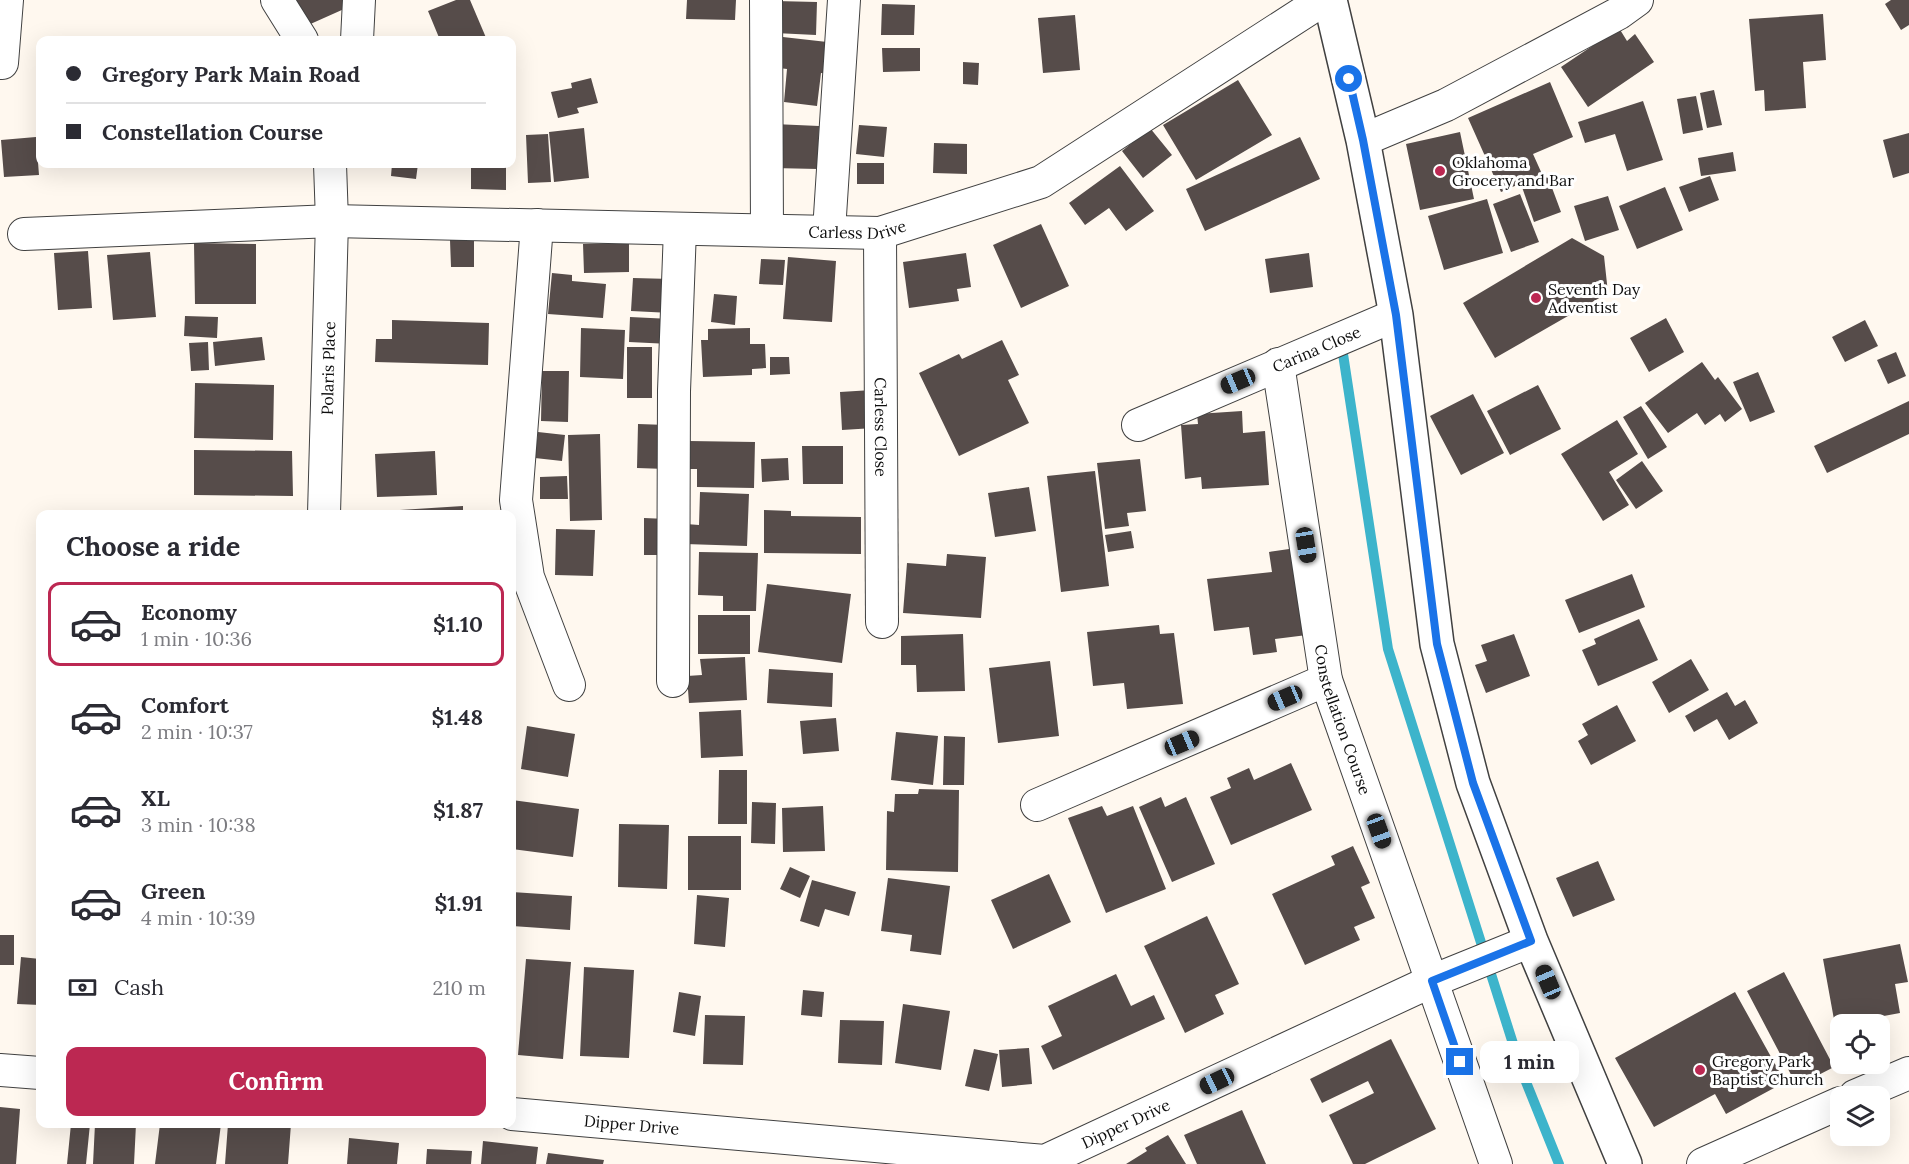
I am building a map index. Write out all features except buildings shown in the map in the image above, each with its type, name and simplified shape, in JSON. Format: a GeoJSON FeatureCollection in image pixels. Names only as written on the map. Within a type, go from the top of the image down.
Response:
{"type":"FeatureCollection","features":[{"type":"Feature","properties":{"kind":"street"},"geometry":{"type":"LineString","coordinates":[[2,63],[7,0]]}},
{"type":"Feature","properties":{"kind":"street"},"geometry":{"type":"LineString","coordinates":[[277,0],[300,36]]}},
{"type":"Feature","properties":{"kind":"street"},"geometry":{"type":"LineString","coordinates":[[357,36],[359,0]]}},
{"type":"Feature","properties":{"kind":"street"},"geometry":{"type":"LineString","coordinates":[[766,0],[767,230]]}},
{"type":"Feature","properties":{"kind":"street"},"geometry":{"type":"LineString","coordinates":[[829,231],[844,0]]}},
{"type":"Feature","properties":{"kind":"street","name":"Carless Drive"},"geometry":{"type":"LineString","coordinates":[[24,234],[341,221],[880,233],[1041,182],[1323,0]]}},
{"type":"Feature","properties":{"kind":"street"},"geometry":{"type":"LineString","coordinates":[[1330,0],[1363,140],[1437,644],[1473,783],[1527,942],[1625,1164]]}},
{"type":"Feature","properties":{"kind":"street"},"geometry":{"type":"LineString","coordinates":[[1363,140],[1446,105],[1619,13],[1637,0]]}},
{"type":"Feature","properties":{"kind":"street"},"geometry":{"type":"LineString","coordinates":[[331,168],[341,221]]}},
{"type":"Feature","properties":{"kind":"street"},"geometry":{"type":"LineString","coordinates":[[341,221],[352,168]]}},
{"type":"Feature","properties":{"kind":"street","name":"Polaris Place"},"geometry":{"type":"LineString","coordinates":[[324,510],[341,221]]}},
{"type":"Feature","properties":{"kind":"street"},"geometry":{"type":"LineString","coordinates":[[537,225],[516,500],[528,577],[569,685]]}},
{"type":"Feature","properties":{"kind":"street"},"geometry":{"type":"LineString","coordinates":[[673,681],[674,391],[680,229]]}},
{"type":"Feature","properties":{"kind":"street","name":"Carless Close"},"geometry":{"type":"LineString","coordinates":[[880,233],[882,622]]}},
{"type":"Feature","properties":{"kind":"street","name":"Carina Close"},"geometry":{"type":"LineString","coordinates":[[1137,425],[1388,318]]}},
{"type":"Feature","properties":{"kind":"street","name":"Constellation Course"},"geometry":{"type":"LineString","coordinates":[[1278,364],[1326,681],[1496,1164]]}},
{"type":"Feature","properties":{"kind":"street"},"geometry":{"type":"LineString","coordinates":[[1037,805],[1326,681]]}},
{"type":"Feature","properties":{"kind":"street","name":"Dipper Drive"},"geometry":{"type":"LineString","coordinates":[[516,1114],[1045,1161],[1432,981],[1527,942]]}},
{"type":"Feature","properties":{"kind":"street"},"geometry":{"type":"LineString","coordinates":[[0,1070],[36,1074]]}},
{"type":"Feature","properties":{"kind":"street"},"geometry":{"type":"LineString","coordinates":[[1878,1086],[1909,1073]]}},
{"type":"Feature","properties":{"kind":"street"},"geometry":{"type":"LineString","coordinates":[[1703,1164],[1830,1107]]}},
{"type":"Feature","properties":{"kind":"waterway"},"geometry":{"type":"LineString","coordinates":[[1343,354],[1388,649],[1522,1072],[1559,1164]]}},
{"type":"Feature","properties":{"kind":"place","name":"Oklahoma Grocery and Bar"},"geometry":{"type":"Point","coordinates":[1440,171]}},
{"type":"Feature","properties":{"kind":"place","name":"Seventh Day Adventist"},"geometry":{"type":"Point","coordinates":[1536,298]}},
{"type":"Feature","properties":{"kind":"place","name":"Gregory Park Baptist Church"},"geometry":{"type":"Point","coordinates":[1700,1070]}},
{"type":"Feature","properties":{"kind":"route"},"geometry":{"type":"LineString","coordinates":[[1349,79],[1363,140],[1396,315],[1437,644],[1473,783],[1531,941],[1432,981],[1460,1062]]}}]}
